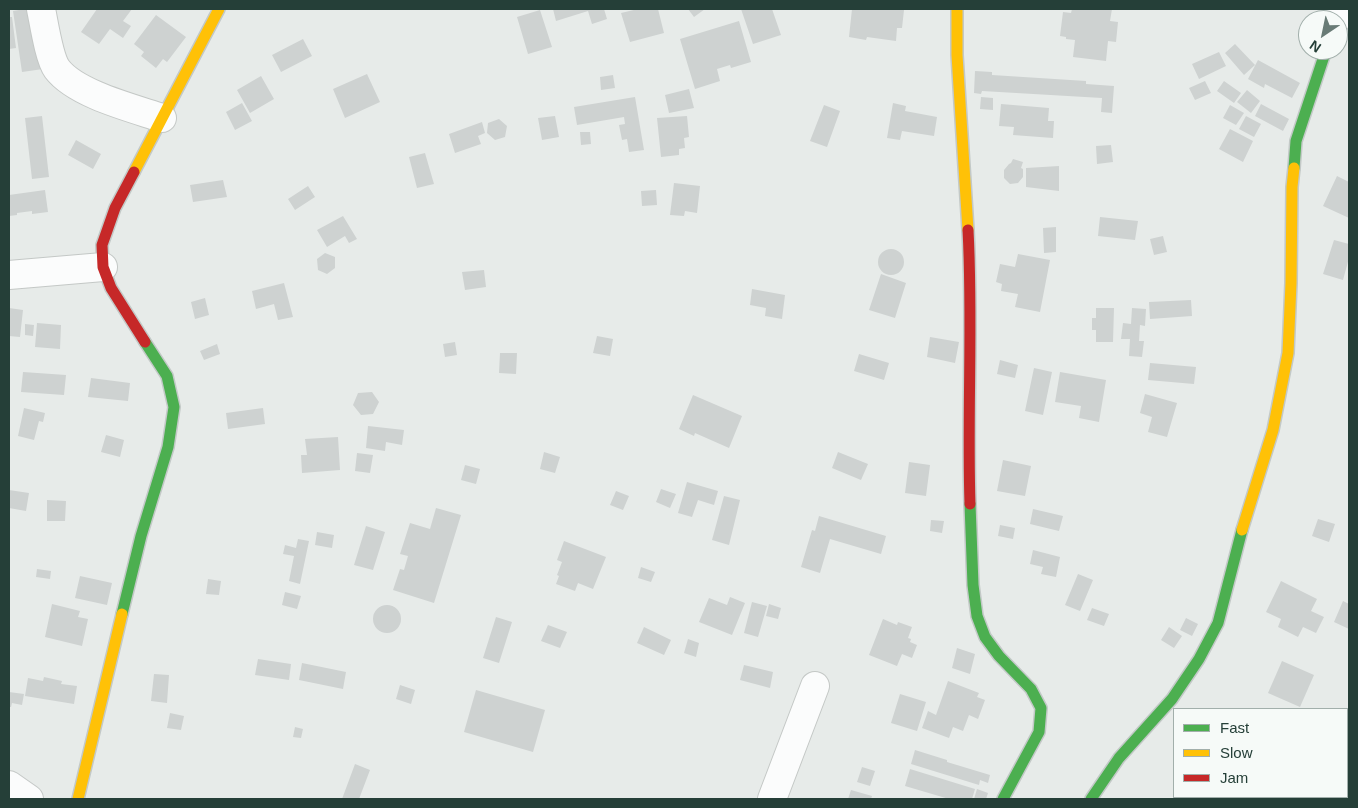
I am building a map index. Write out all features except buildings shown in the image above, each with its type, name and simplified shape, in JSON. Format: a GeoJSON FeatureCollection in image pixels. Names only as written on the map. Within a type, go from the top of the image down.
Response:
{"type":"FeatureCollection","features":[{"type":"Feature","properties":{"kind":"street"},"geometry":{"type":"LineString","coordinates":[[41,9],[49,49],[57,68],[73,83],[91,94],[162,118]]}},
{"type":"Feature","properties":{"kind":"street"},"geometry":{"type":"LineString","coordinates":[[78,799],[141,536],[168,447],[174,407],[167,376],[111,288],[103,267],[102,245],[115,208],[219,9]]}},
{"type":"Feature","properties":{"kind":"street"},"geometry":{"type":"LineString","coordinates":[[957,9],[957,55],[970,268],[969,462],[973,585],[977,616],[986,637],[999,656],[1031,689],[1041,708],[1039,732],[1003,799]]}},
{"type":"Feature","properties":{"kind":"street"},"geometry":{"type":"LineString","coordinates":[[1091,799],[1119,758],[1172,700],[1199,659],[1218,623],[1238,543],[1273,430],[1288,353],[1292,187],[1296,142],[1323,60]]}},
{"type":"Feature","properties":{"kind":"street"},"geometry":{"type":"LineString","coordinates":[[9,275],[103,267]]}},
{"type":"Feature","properties":{"kind":"street"},"geometry":{"type":"LineString","coordinates":[[772,799],[815,686]]}},
{"type":"Feature","properties":{"kind":"street"},"geometry":{"type":"LineString","coordinates":[[9,785],[29,799]]}},
{"type":"Feature","properties":{"kind":"traffic: fast"},"geometry":{"type":"LineString","coordinates":[[1294,168],[1296,141],[1323,60]]}},
{"type":"Feature","properties":{"kind":"traffic: fast"},"geometry":{"type":"LineString","coordinates":[[122,614],[141,536],[168,447],[174,407],[167,376],[145,342]]}},
{"type":"Feature","properties":{"kind":"traffic: fast"},"geometry":{"type":"LineString","coordinates":[[970,504],[973,585],[977,616],[985,637],[999,656],[1031,689],[1041,708],[1039,732],[1003,799]]}},
{"type":"Feature","properties":{"kind":"traffic: fast"},"geometry":{"type":"LineString","coordinates":[[1091,799],[1119,758],[1172,699],[1199,659],[1218,623],[1242,530]]}},
{"type":"Feature","properties":{"kind":"traffic: slow"},"geometry":{"type":"LineString","coordinates":[[134,172],[219,9]]}},
{"type":"Feature","properties":{"kind":"traffic: slow"},"geometry":{"type":"LineString","coordinates":[[957,9],[957,55],[968,230]]}},
{"type":"Feature","properties":{"kind":"traffic: slow"},"geometry":{"type":"LineString","coordinates":[[1242,530],[1273,430],[1288,353],[1294,168]]}},
{"type":"Feature","properties":{"kind":"traffic: slow"},"geometry":{"type":"LineString","coordinates":[[78,799],[122,614]]}},
{"type":"Feature","properties":{"kind":"traffic: jam"},"geometry":{"type":"LineString","coordinates":[[134,172],[115,208],[102,245],[103,267],[111,288],[145,342]]}},
{"type":"Feature","properties":{"kind":"traffic: jam"},"geometry":{"type":"LineString","coordinates":[[968,230],[970,298],[970,504]]}}]}
